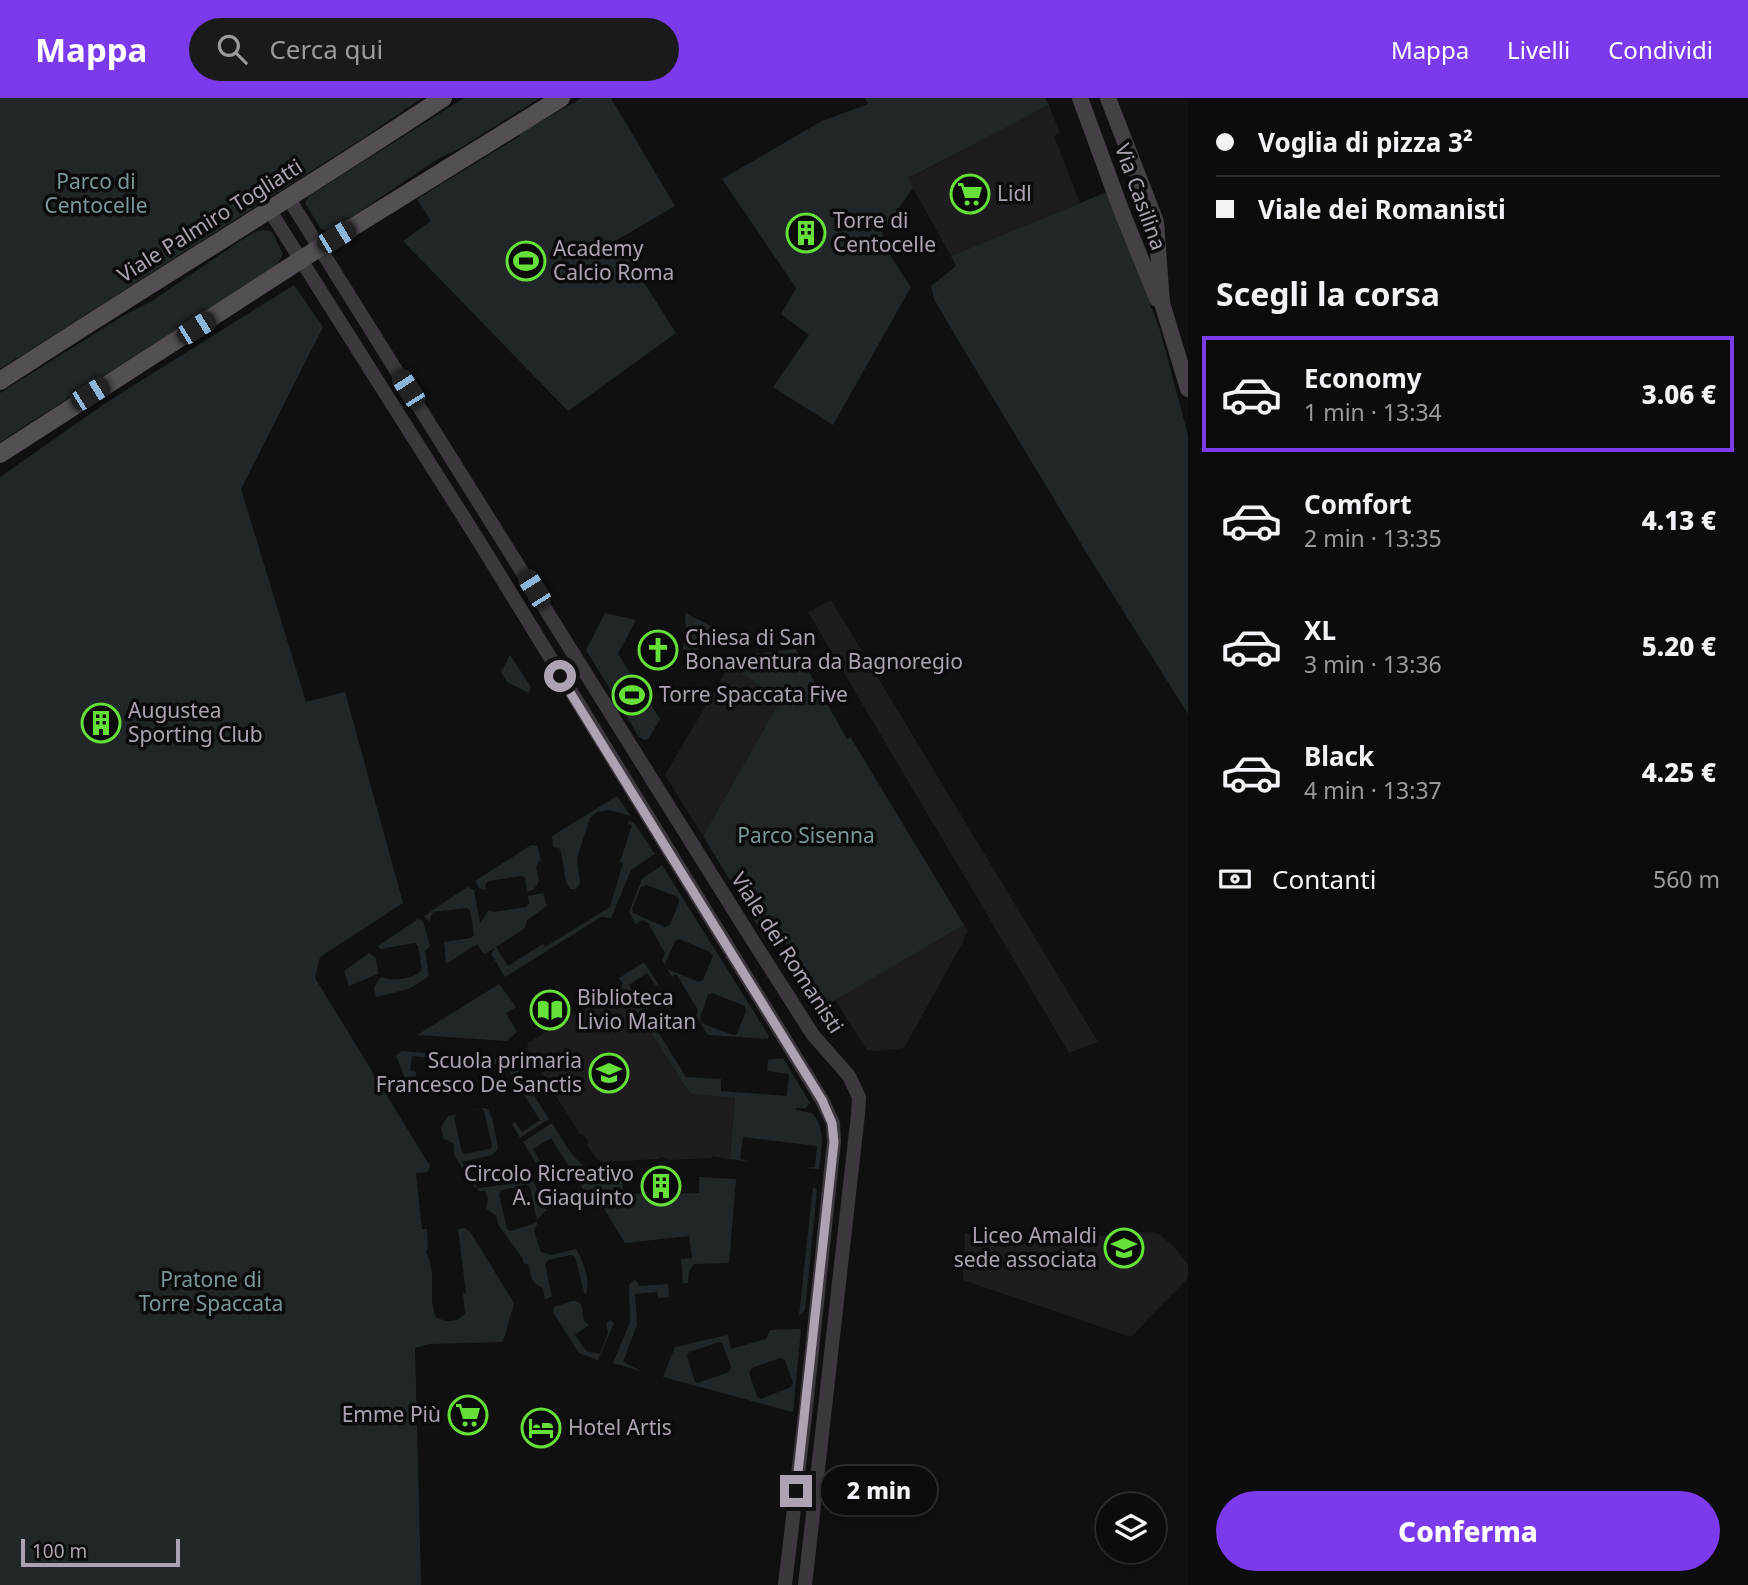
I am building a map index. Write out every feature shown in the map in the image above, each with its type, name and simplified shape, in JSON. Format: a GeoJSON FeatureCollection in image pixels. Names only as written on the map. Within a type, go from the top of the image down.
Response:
{"type":"FeatureCollection","features":[{"type":"Feature","properties":{"kind":"main road","name":"Viale Palmiro Togliatti"},"geometry":{"type":"LineString","coordinates":[[0,381],[289,199],[443,98]]}},
{"type":"Feature","properties":{"kind":"main road"},"geometry":{"type":"LineString","coordinates":[[0,454],[301,259],[561,98]]}},
{"type":"Feature","properties":{"kind":"main road","name":"Via Casilina"},"geometry":{"type":"LineString","coordinates":[[1080,98],[1143,266],[1164,310],[1188,389]]}},
{"type":"Feature","properties":{"kind":"main road","name":"Via Casilina"},"geometry":{"type":"LineString","coordinates":[[1108,98],[1156,222],[1164,310]]}},
{"type":"Feature","properties":{"kind":"street","name":"Viale dei Romanisti"},"geometry":{"type":"LineString","coordinates":[[289,199],[748,933],[813,1035],[845,1069],[859,1095],[805,1585]]}},
{"type":"Feature","properties":{"kind":"street"},"geometry":{"type":"LineString","coordinates":[[270,211],[482,548],[831,1118],[834,1142],[785,1585]]}},
{"type":"Feature","properties":{"kind":"shaded area"},"geometry":{"type":"Polygon","coordinates":[[[1049,105],[1060,133],[1054,136],[1080,203],[951,256],[908,179],[1049,105]]]}},
{"type":"Feature","properties":{"kind":"shaded area"},"geometry":{"type":"Polygon","coordinates":[[[831,600],[1098,1042],[1069,1053],[808,612],[831,600]]]}},
{"type":"Feature","properties":{"kind":"shaded area"},"geometry":{"type":"Polygon","coordinates":[[[729,666],[781,699],[703,836],[665,775],[729,666]]]}},
{"type":"Feature","properties":{"kind":"shaded area"},"geometry":{"type":"Polygon","coordinates":[[[964,925],[968,930],[963,942],[904,1048],[867,1050],[835,1000],[964,925]]]}},
{"type":"Feature","properties":{"kind":"shaded area","name":"Scuola primaria Francesco De Sanctis"},"geometry":{"type":"Polygon","coordinates":[[[621,986],[690,1094],[735,1098],[730,1159],[713,1156],[670,1160],[661,1157],[604,1162],[597,1159],[587,1145],[588,1141],[580,1134],[527,1050],[528,1043],[621,986]]]}},
{"type":"Feature","properties":{"kind":"shaded area"},"geometry":{"type":"Polygon","coordinates":[[[1152,1232],[1159,1234],[1174,1247],[1188,1264],[1188,1278],[1131,1337],[963,1280],[965,1233],[1005,1244],[1152,1232]]]}},
{"type":"Feature","properties":{"kind":"green space","name":"Parco di Centocelle"},"geometry":{"type":"Polygon","coordinates":[[[0,98],[422,98],[0,369],[0,98]]]}},
{"type":"Feature","properties":{"kind":"green space"},"geometry":{"type":"Polygon","coordinates":[[[464,98],[540,98],[462,147],[436,160],[347,220],[327,231],[321,229],[305,203],[309,196],[464,98]]]}},
{"type":"Feature","properties":{"kind":"green space","name":"Academy Calcio Roma"},"geometry":{"type":"Polygon","coordinates":[[[582,98],[611,98],[675,206],[617,240],[676,333],[568,411],[403,241],[431,221],[417,199],[520,136],[519,134],[582,98]]]}},
{"type":"Feature","properties":{"kind":"green space"},"geometry":{"type":"Polygon","coordinates":[[[865,98],[1045,98],[1049,105],[909,178],[913,188],[882,232],[891,257],[911,287],[833,425],[773,387],[809,335],[781,314],[796,288],[722,179],[822,121],[868,104],[865,98]]]}},
{"type":"Feature","properties":{"kind":"green space"},"geometry":{"type":"Polygon","coordinates":[[[1107,192],[1160,330],[1188,435],[1188,714],[1089,557],[952,330],[934,299],[931,286],[956,266],[951,256],[1107,192]]]}},
{"type":"Feature","properties":{"kind":"green space"},"geometry":{"type":"Polygon","coordinates":[[[264,230],[272,232],[283,254],[277,265],[0,442],[0,393],[126,314],[152,301],[240,241],[264,230]]]}},
{"type":"Feature","properties":{"kind":"green space","name":"Pratone di Torre Spaccata"},"geometry":{"type":"Polygon","coordinates":[[[294,285],[323,327],[241,489],[306,702],[345,692],[403,903],[320,957],[315,978],[430,1166],[428,1172],[416,1173],[422,1229],[427,1229],[426,1253],[430,1260],[432,1302],[436,1317],[452,1321],[465,1313],[463,1293],[466,1293],[458,1229],[465,1228],[471,1233],[514,1303],[503,1342],[429,1344],[415,1348],[421,1585],[0,1585],[0,477],[107,402],[294,285]]]}},
{"type":"Feature","properties":{"kind":"green space"},"geometry":{"type":"Polygon","coordinates":[[[605,613],[636,620],[618,654],[660,719],[645,740],[639,737],[586,650],[605,613]]]}},
{"type":"Feature","properties":{"kind":"green space"},"geometry":{"type":"Polygon","coordinates":[[[685,613],[711,626],[696,652],[683,650],[685,613]]]}},
{"type":"Feature","properties":{"kind":"green space","name":"Parco Sisenna"},"geometry":{"type":"Polygon","coordinates":[[[796,649],[847,739],[851,738],[964,925],[827,1005],[780,934],[762,933],[703,836],[781,699],[729,666],[736,656],[796,649]]]}},
{"type":"Feature","properties":{"kind":"green space"},"geometry":{"type":"Polygon","coordinates":[[[510,655],[531,687],[529,693],[507,682],[501,672],[510,655]]]}},
{"type":"Feature","properties":{"kind":"green space"},"geometry":{"type":"Polygon","coordinates":[[[617,796],[631,816],[609,810],[597,812],[590,818],[577,858],[580,884],[575,889],[570,889],[566,882],[561,852],[559,848],[553,847],[552,836],[617,796]]]}},
{"type":"Feature","properties":{"kind":"green space"},"geometry":{"type":"Polygon","coordinates":[[[629,821],[634,823],[655,854],[631,870],[611,918],[601,917],[505,977],[491,954],[495,948],[484,954],[477,944],[446,964],[444,942],[471,938],[474,935],[470,910],[467,908],[433,912],[429,922],[424,916],[467,887],[474,890],[480,923],[489,910],[493,912],[526,907],[529,903],[528,896],[543,893],[547,906],[527,920],[525,928],[496,947],[508,966],[610,907],[632,825],[628,824],[629,821]]]}},
{"type":"Feature","properties":{"kind":"green space"},"geometry":{"type":"Polygon","coordinates":[[[531,845],[537,846],[541,859],[536,867],[539,882],[534,889],[527,892],[525,878],[521,876],[488,881],[486,890],[479,888],[475,881],[531,845]]]}},
{"type":"Feature","properties":{"kind":"green space"},"geometry":{"type":"Polygon","coordinates":[[[662,865],[769,1036],[768,1039],[708,1035],[696,1016],[698,1010],[678,977],[676,974],[672,977],[667,969],[699,982],[703,980],[713,956],[710,952],[679,939],[675,941],[666,967],[662,960],[665,953],[648,923],[642,920],[636,924],[629,912],[642,879],[662,865]],[[646,885],[641,887],[632,909],[633,913],[665,927],[670,925],[679,902],[678,897],[646,885]],[[712,993],[708,995],[700,1018],[701,1023],[733,1035],[737,1034],[746,1011],[745,1006],[712,993]]]}},
{"type":"Feature","properties":{"kind":"green space"},"geometry":{"type":"Polygon","coordinates":[[[418,919],[423,921],[430,946],[425,951],[429,976],[409,989],[376,997],[374,987],[381,977],[403,979],[422,970],[418,946],[415,943],[380,949],[378,946],[418,919]]]}},
{"type":"Feature","properties":{"kind":"green space"},"geometry":{"type":"Polygon","coordinates":[[[369,953],[376,958],[378,974],[349,986],[344,971],[369,953]]]}},
{"type":"Feature","properties":{"kind":"green space"},"geometry":{"type":"Polygon","coordinates":[[[644,962],[658,984],[656,986],[647,973],[629,985],[686,1077],[721,1079],[721,1091],[787,1096],[789,1074],[767,1071],[768,1060],[783,1058],[810,1103],[806,1108],[796,1110],[812,1113],[820,1126],[822,1140],[819,1169],[804,1168],[815,1167],[817,1146],[743,1137],[740,1159],[751,1162],[730,1159],[735,1098],[690,1094],[621,986],[623,984],[619,978],[644,962]]]}},
{"type":"Feature","properties":{"kind":"green space"},"geometry":{"type":"Polygon","coordinates":[[[499,984],[516,1007],[506,1013],[517,1032],[507,1041],[417,1035],[499,984]]]}},
{"type":"Feature","properties":{"kind":"green space"},"geometry":{"type":"Polygon","coordinates":[[[402,1051],[508,1060],[514,1064],[549,1119],[520,1138],[512,1124],[515,1122],[522,1132],[540,1120],[507,1068],[412,1056],[410,1071],[416,1072],[415,1081],[406,1080],[396,1056],[402,1051]]]}},
{"type":"Feature","properties":{"kind":"green space"},"geometry":{"type":"Polygon","coordinates":[[[481,1108],[488,1109],[493,1121],[498,1149],[492,1155],[462,1162],[477,1187],[475,1188],[454,1155],[454,1144],[443,1138],[441,1127],[448,1116],[460,1113],[454,1117],[462,1152],[465,1154],[490,1149],[492,1146],[481,1108]]]}},
{"type":"Feature","properties":{"kind":"green space"},"geometry":{"type":"Polygon","coordinates":[[[552,1123],[572,1154],[588,1169],[609,1177],[622,1178],[623,1194],[699,1193],[699,1177],[736,1179],[729,1263],[694,1264],[689,1271],[688,1283],[683,1283],[681,1259],[692,1258],[689,1236],[625,1243],[592,1189],[585,1192],[551,1138],[533,1149],[540,1161],[536,1163],[523,1142],[552,1123]]]}},
{"type":"Feature","properties":{"kind":"green space"},"geometry":{"type":"Polygon","coordinates":[[[533,1181],[547,1209],[537,1220],[530,1187],[526,1185],[502,1190],[499,1194],[507,1229],[511,1231],[538,1222],[534,1231],[541,1252],[551,1255],[576,1249],[587,1279],[585,1295],[575,1257],[571,1255],[548,1260],[545,1264],[552,1297],[545,1299],[543,1288],[532,1279],[529,1265],[523,1263],[523,1259],[499,1226],[496,1216],[486,1208],[488,1199],[485,1191],[478,1191],[479,1188],[533,1181]]]}},
{"type":"Feature","properties":{"kind":"green space"},"geometry":{"type":"Polygon","coordinates":[[[813,1187],[817,1190],[805,1310],[799,1316],[813,1187]]]}},
{"type":"Feature","properties":{"kind":"green space"},"geometry":{"type":"Polygon","coordinates":[[[635,1279],[639,1286],[668,1284],[669,1297],[658,1298],[657,1292],[635,1294],[637,1325],[623,1362],[643,1372],[613,1363],[630,1322],[629,1285],[635,1279]]]}},
{"type":"Feature","properties":{"kind":"green space"},"geometry":{"type":"Polygon","coordinates":[[[572,1301],[581,1305],[584,1321],[589,1325],[575,1335],[586,1351],[600,1354],[608,1333],[606,1323],[610,1320],[614,1323],[598,1360],[579,1353],[553,1312],[554,1307],[572,1301]]]}},
{"type":"Feature","properties":{"kind":"green space"},"geometry":{"type":"Polygon","coordinates":[[[801,1329],[793,1412],[663,1377],[675,1347],[728,1335],[731,1349],[766,1339],[770,1330],[801,1329]],[[722,1343],[689,1352],[687,1356],[695,1382],[729,1372],[731,1367],[722,1343]],[[780,1358],[752,1368],[749,1373],[757,1396],[761,1399],[791,1387],[793,1382],[785,1360],[780,1358]]]}},
{"type":"Feature","properties":{"kind":"place","name":"Lidl"},"geometry":{"type":"Point","coordinates":[970,194]}},
{"type":"Feature","properties":{"kind":"place","name":"Torre di Centocelle"},"geometry":{"type":"Point","coordinates":[806,233]}},
{"type":"Feature","properties":{"kind":"place","name":"Academy Calcio Roma"},"geometry":{"type":"Point","coordinates":[526,261]}},
{"type":"Feature","properties":{"kind":"place","name":"Chiesa di San Bonaventura da Bagnoregio"},"geometry":{"type":"Point","coordinates":[658,650]}},
{"type":"Feature","properties":{"kind":"place","name":"Torre Spaccata Five"},"geometry":{"type":"Point","coordinates":[632,695]}},
{"type":"Feature","properties":{"kind":"place","name":"Augustea Sporting Club"},"geometry":{"type":"Point","coordinates":[101,723]}},
{"type":"Feature","properties":{"kind":"place","name":"Biblioteca Livio Maitan"},"geometry":{"type":"Point","coordinates":[550,1010]}},
{"type":"Feature","properties":{"kind":"place","name":"Scuola primaria Francesco De Sanctis"},"geometry":{"type":"Point","coordinates":[609,1073]}},
{"type":"Feature","properties":{"kind":"place","name":"Circolo Ricreativo A. Giaquinto"},"geometry":{"type":"Point","coordinates":[661,1186]}},
{"type":"Feature","properties":{"kind":"place","name":"Liceo Amaldi sede associata"},"geometry":{"type":"Point","coordinates":[1124,1248]}},
{"type":"Feature","properties":{"kind":"place","name":"Emme Più"},"geometry":{"type":"Point","coordinates":[468,1415]}},
{"type":"Feature","properties":{"kind":"place","name":"Hotel Artis"},"geometry":{"type":"Point","coordinates":[541,1428]}},
{"type":"Feature","properties":{"kind":"route"},"geometry":{"type":"LineString","coordinates":[[560,676],[822,1100],[832,1123],[834,1142],[796,1491]]}}]}
